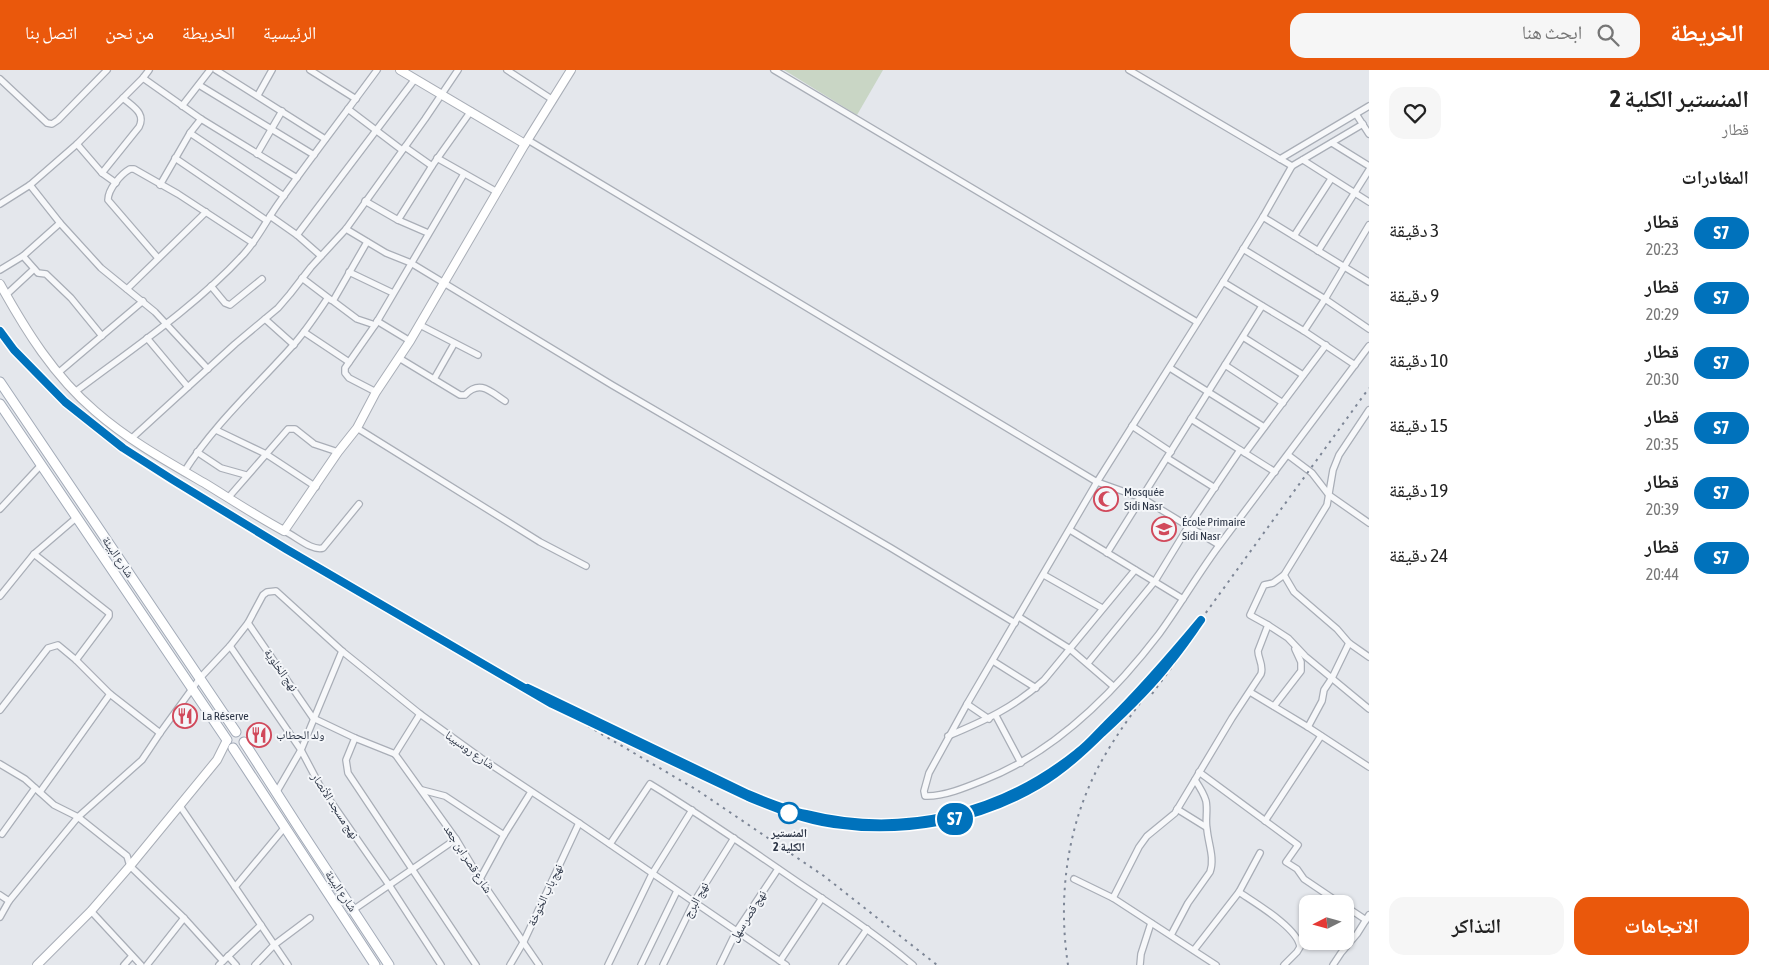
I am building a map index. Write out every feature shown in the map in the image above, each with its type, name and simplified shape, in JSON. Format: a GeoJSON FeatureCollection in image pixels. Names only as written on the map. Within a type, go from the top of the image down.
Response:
{"type":"FeatureCollection","features":[{"type":"Feature","properties":{"kind":"main road","name":"شارع البيئة"},"geometry":{"type":"LineString","coordinates":[[0,382],[236,732],[243,736],[244,742],[276,793],[390,965]]}},
{"type":"Feature","properties":{"kind":"main road","name":"شارع البيئة"},"geometry":{"type":"LineString","coordinates":[[0,404],[193,688],[375,965]]}},
{"type":"Feature","properties":{"kind":"main road"},"geometry":{"type":"LineString","coordinates":[[227,740],[229,735],[236,732]]}},
{"type":"Feature","properties":{"kind":"main road"},"geometry":{"type":"LineString","coordinates":[[233,748],[239,748],[244,742]]}},
{"type":"Feature","properties":{"kind":"street"},"geometry":{"type":"LineString","coordinates":[[0,79],[47,123],[52,124],[107,70]]}},
{"type":"Feature","properties":{"kind":"street"},"geometry":{"type":"LineString","coordinates":[[0,204],[30,185],[77,144],[149,70]]}},
{"type":"Feature","properties":{"kind":"street"},"geometry":{"type":"LineString","coordinates":[[182,106],[210,70]]}},
{"type":"Feature","properties":{"kind":"street"},"geometry":{"type":"LineString","coordinates":[[216,70],[325,139]]}},
{"type":"Feature","properties":{"kind":"street"},"geometry":{"type":"LineString","coordinates":[[310,70],[356,99]]}},
{"type":"Feature","properties":{"kind":"street"},"geometry":{"type":"LineString","coordinates":[[75,392],[147,338],[211,286],[253,243],[268,218],[325,139],[378,70]]}},
{"type":"Feature","properties":{"kind":"street"},"geometry":{"type":"LineString","coordinates":[[401,70],[526,142],[1097,482],[1142,498],[1219,545]]}},
{"type":"Feature","properties":{"kind":"street"},"geometry":{"type":"LineString","coordinates":[[132,438],[284,301],[346,229],[458,70]]}},
{"type":"Feature","properties":{"kind":"street"},"geometry":{"type":"LineString","coordinates":[[507,70],[553,100]]}},
{"type":"Feature","properties":{"kind":"street"},"geometry":{"type":"LineString","coordinates":[[284,531],[316,487],[338,452],[357,428],[376,392],[420,325],[526,142],[571,70]]}},
{"type":"Feature","properties":{"kind":"street"},"geometry":{"type":"LineString","coordinates":[[774,70],[1197,322]]}},
{"type":"Feature","properties":{"kind":"street"},"geometry":{"type":"LineString","coordinates":[[1129,70],[1292,166]]}},
{"type":"Feature","properties":{"kind":"street"},"geometry":{"type":"LineString","coordinates":[[258,95],[270,71]]}},
{"type":"Feature","properties":{"kind":"street"},"geometry":{"type":"LineString","coordinates":[[143,78],[201,119],[297,178]]}},
{"type":"Feature","properties":{"kind":"street"},"geometry":{"type":"LineString","coordinates":[[297,235],[415,79]]}},
{"type":"Feature","properties":{"kind":"street"},"geometry":{"type":"LineString","coordinates":[[199,85],[314,155]]}},
{"type":"Feature","properties":{"kind":"street"},"geometry":{"type":"LineString","coordinates":[[102,173],[139,127],[142,120],[141,114],[123,98]]}},
{"type":"Feature","properties":{"kind":"street"},"geometry":{"type":"LineString","coordinates":[[1280,159],[1369,106]]}},
{"type":"Feature","properties":{"kind":"street"},"geometry":{"type":"LineString","coordinates":[[348,109],[376,130],[432,166]]}},
{"type":"Feature","properties":{"kind":"street"},"geometry":{"type":"LineString","coordinates":[[257,154],[282,111]]}},
{"type":"Feature","properties":{"kind":"street"},"geometry":{"type":"LineString","coordinates":[[398,220],[437,158],[471,111]]}},
{"type":"Feature","properties":{"kind":"street"},"geometry":{"type":"LineString","coordinates":[[1356,114],[1369,134]]}},
{"type":"Feature","properties":{"kind":"street"},"geometry":{"type":"LineString","coordinates":[[160,185],[190,133],[201,119]]}},
{"type":"Feature","properties":{"kind":"street"},"geometry":{"type":"LineString","coordinates":[[1363,124],[1292,166],[1263,217],[1170,368],[1097,482],[948,736],[929,773],[924,791],[926,796],[962,789],[1021,763],[1044,748],[1078,721],[1113,686],[1149,646],[1183,600],[1219,545],[1369,346]]}},
{"type":"Feature","properties":{"kind":"street"},"geometry":{"type":"LineString","coordinates":[[190,133],[284,196]]}},
{"type":"Feature","properties":{"kind":"street"},"geometry":{"type":"LineString","coordinates":[[1332,143],[1369,166]]}},
{"type":"Feature","properties":{"kind":"street"},"geometry":{"type":"LineString","coordinates":[[77,144],[102,173],[116,183]]}},
{"type":"Feature","properties":{"kind":"street"},"geometry":{"type":"LineString","coordinates":[[175,158],[297,235],[321,256]]}},
{"type":"Feature","properties":{"kind":"street"},"geometry":{"type":"LineString","coordinates":[[437,158],[497,192]]}},
{"type":"Feature","properties":{"kind":"street"},"geometry":{"type":"LineString","coordinates":[[1302,160],[1369,202]]}},
{"type":"Feature","properties":{"kind":"street"},"geometry":{"type":"LineString","coordinates":[[158,258],[108,200],[108,195],[116,183],[130,169],[134,169],[206,212],[253,243]]}},
{"type":"Feature","properties":{"kind":"street"},"geometry":{"type":"LineString","coordinates":[[1318,251],[1369,170]]}},
{"type":"Feature","properties":{"kind":"street"},"geometry":{"type":"LineString","coordinates":[[376,392],[349,378],[345,373],[346,368],[376,323],[464,174]]}},
{"type":"Feature","properties":{"kind":"street"},"geometry":{"type":"LineString","coordinates":[[1294,236],[1332,179]]}},
{"type":"Feature","properties":{"kind":"street"},"geometry":{"type":"LineString","coordinates":[[30,185],[60,224],[101,268],[166,323],[208,370]]}},
{"type":"Feature","properties":{"kind":"street"},"geometry":{"type":"LineString","coordinates":[[365,201],[398,220],[428,233]]}},
{"type":"Feature","properties":{"kind":"street"},"geometry":{"type":"LineString","coordinates":[[127,289],[206,212]]}},
{"type":"Feature","properties":{"kind":"street"},"geometry":{"type":"LineString","coordinates":[[1263,217],[1369,282]]}},
{"type":"Feature","properties":{"kind":"street"},"geometry":{"type":"LineString","coordinates":[[0,270],[23,256],[60,224]]}},
{"type":"Feature","properties":{"kind":"street"},"geometry":{"type":"LineString","coordinates":[[1304,331],[1369,225]]}},
{"type":"Feature","properties":{"kind":"street"},"geometry":{"type":"LineString","coordinates":[[346,229],[386,253],[411,263],[1015,623]]}},
{"type":"Feature","properties":{"kind":"street"},"geometry":{"type":"LineString","coordinates":[[184,472],[197,452],[248,392],[294,345],[330,300],[367,242]]}},
{"type":"Feature","properties":{"kind":"street"},"geometry":{"type":"LineString","coordinates":[[1243,249],[1325,299],[1369,329]]}},
{"type":"Feature","properties":{"kind":"street"},"geometry":{"type":"LineString","coordinates":[[23,256],[40,275],[46,274],[48,278],[71,298],[102,336]]}},
{"type":"Feature","properties":{"kind":"street"},"geometry":{"type":"LineString","coordinates":[[6,294],[34,269]]}},
{"type":"Feature","properties":{"kind":"street"},"geometry":{"type":"LineString","coordinates":[[349,272],[393,293]]}},
{"type":"Feature","properties":{"kind":"street"},"geometry":{"type":"LineString","coordinates":[[302,278],[357,319],[376,323],[410,341]]}},
{"type":"Feature","properties":{"kind":"street"},"geometry":{"type":"LineString","coordinates":[[211,286],[225,304],[230,305],[262,279]]}},
{"type":"Feature","properties":{"kind":"street"},"geometry":{"type":"LineString","coordinates":[[1223,282],[1304,331],[1355,365]]}},
{"type":"Feature","properties":{"kind":"street"},"geometry":{"type":"LineString","coordinates":[[0,284],[30,337],[75,392],[94,410],[132,438],[184,472],[315,548],[323,548],[359,504]]}},
{"type":"Feature","properties":{"kind":"street"},"geometry":{"type":"LineString","coordinates":[[58,373],[143,302]]}},
{"type":"Feature","properties":{"kind":"street"},"geometry":{"type":"LineString","coordinates":[[1107,553],[1262,306]]}},
{"type":"Feature","properties":{"kind":"street"},"geometry":{"type":"LineString","coordinates":[[265,319],[294,345]]}},
{"type":"Feature","properties":{"kind":"street"},"geometry":{"type":"LineString","coordinates":[[420,325],[478,355]]}},
{"type":"Feature","properties":{"kind":"street"},"geometry":{"type":"LineString","coordinates":[[304,332],[349,362]]}},
{"type":"Feature","properties":{"kind":"street"},"geometry":{"type":"LineString","coordinates":[[1243,337],[1303,375]]}},
{"type":"Feature","properties":{"kind":"street"},"geometry":{"type":"LineString","coordinates":[[147,338],[188,387]]}},
{"type":"Feature","properties":{"kind":"street"},"geometry":{"type":"LineString","coordinates":[[434,379],[454,344]]}},
{"type":"Feature","properties":{"kind":"street"},"geometry":{"type":"LineString","coordinates":[[1088,663],[1154,581],[1215,488],[1283,403],[1326,345]]}},
{"type":"Feature","properties":{"kind":"street"},"geometry":{"type":"LineString","coordinates":[[399,358],[460,395],[466,395],[471,388],[483,387],[505,402]]}},
{"type":"Feature","properties":{"kind":"street"},"geometry":{"type":"LineString","coordinates":[[1225,365],[1283,403]]}},
{"type":"Feature","properties":{"kind":"street"},"geometry":{"type":"LineString","coordinates":[[1170,368],[1264,427]]}},
{"type":"Feature","properties":{"kind":"street"},"geometry":{"type":"LineString","coordinates":[[1274,706],[1301,671],[1301,662],[1288,638],[1250,615],[1264,585],[1273,583],[1284,576],[1327,505],[1333,470],[1339,455],[1369,410]]}},
{"type":"Feature","properties":{"kind":"street"},"geometry":{"type":"LineString","coordinates":[[1191,419],[1275,472]]}},
{"type":"Feature","properties":{"kind":"street"},"geometry":{"type":"LineString","coordinates":[[1132,426],[1171,452]]}},
{"type":"Feature","properties":{"kind":"street"},"geometry":{"type":"LineString","coordinates":[[228,498],[246,475],[291,428],[314,444],[338,452]]}},
{"type":"Feature","properties":{"kind":"street"},"geometry":{"type":"LineString","coordinates":[[357,428],[540,542],[586,566]]}},
{"type":"Feature","properties":{"kind":"street"},"geometry":{"type":"LineString","coordinates":[[216,430],[266,454],[316,487]]}},
{"type":"Feature","properties":{"kind":"street"},"geometry":{"type":"LineString","coordinates":[[197,452],[221,468],[246,475]]}},
{"type":"Feature","properties":{"kind":"street"},"geometry":{"type":"LineString","coordinates":[[1288,455],[1312,474],[1329,495],[1369,523]]}},
{"type":"Feature","properties":{"kind":"street"},"geometry":{"type":"LineString","coordinates":[[1167,458],[1215,488]]}},
{"type":"Feature","properties":{"kind":"street"},"geometry":{"type":"LineString","coordinates":[[0,509],[41,465]]}},
{"type":"Feature","properties":{"kind":"street"},"geometry":{"type":"LineString","coordinates":[[0,596],[34,554],[76,518]]}},
{"type":"Feature","properties":{"kind":"street"},"geometry":{"type":"LineString","coordinates":[[1070,530],[1183,600]]}},
{"type":"Feature","properties":{"kind":"street"},"geometry":{"type":"LineString","coordinates":[[34,554],[109,613],[106,621],[76,660]]}},
{"type":"Feature","properties":{"kind":"street"},"geometry":{"type":"LineString","coordinates":[[948,736],[996,716],[1036,688],[1135,570]]}},
{"type":"Feature","properties":{"kind":"street"},"geometry":{"type":"LineString","coordinates":[[1044,574],[1102,608]]}},
{"type":"Feature","properties":{"kind":"street"},"geometry":{"type":"LineString","coordinates":[[1284,576],[1294,592],[1337,629],[1349,644],[1369,657]]}},
{"type":"Feature","properties":{"kind":"street","name":"شارع روسبينا"},"geometry":{"type":"LineString","coordinates":[[0,917],[8,901],[78,817],[142,760],[200,678],[230,646],[248,623],[263,595],[267,592],[276,591],[342,651],[420,714],[531,792],[783,963]]}},
{"type":"Feature","properties":{"kind":"street"},"geometry":{"type":"LineString","coordinates":[[1019,617],[1070,649],[1113,686]]}},
{"type":"Feature","properties":{"kind":"street","name":"نهج الخلوية"},"geometry":{"type":"LineString","coordinates":[[248,623],[313,718]]}},
{"type":"Feature","properties":{"kind":"street"},"geometry":{"type":"LineString","coordinates":[[1113,898],[1139,847],[1147,836],[1175,813],[1250,692],[1262,670],[1258,651],[1268,625]]}},
{"type":"Feature","properties":{"kind":"street"},"geometry":{"type":"LineString","coordinates":[[1292,644],[1369,709]]}},
{"type":"Feature","properties":{"kind":"street"},"geometry":{"type":"LineString","coordinates":[[1308,727],[1322,701],[1324,690],[1349,644]]}},
{"type":"Feature","properties":{"kind":"street"},"geometry":{"type":"LineString","coordinates":[[0,710],[48,648],[52,645],[58,645],[110,694],[160,733]]}},
{"type":"Feature","properties":{"kind":"street","name":"نهج مسجد الأنصار"},"geometry":{"type":"LineString","coordinates":[[230,646],[301,750],[320,786],[389,885],[441,965]]}},
{"type":"Feature","properties":{"kind":"street"},"geometry":{"type":"LineString","coordinates":[[276,793],[301,750],[342,651]]}},
{"type":"Feature","properties":{"kind":"street"},"geometry":{"type":"LineString","coordinates":[[993,661],[1036,688]]}},
{"type":"Feature","properties":{"kind":"street"},"geometry":{"type":"LineString","coordinates":[[1250,692],[1369,767]]}},
{"type":"Feature","properties":{"kind":"street"},"geometry":{"type":"LineString","coordinates":[[2,834],[110,694]]}},
{"type":"Feature","properties":{"kind":"street"},"geometry":{"type":"LineString","coordinates":[[967,704],[989,719]]}},
{"type":"Feature","properties":{"kind":"street"},"geometry":{"type":"LineString","coordinates":[[313,718],[395,754],[420,714]]}},
{"type":"Feature","properties":{"kind":"street"},"geometry":{"type":"LineString","coordinates":[[996,716],[1021,763]]}},
{"type":"Feature","properties":{"kind":"street"},"geometry":{"type":"LineString","coordinates":[[1265,821],[1321,736]]}},
{"type":"Feature","properties":{"kind":"street"},"geometry":{"type":"LineString","coordinates":[[356,738],[346,760],[348,773],[414,869],[476,965]]}},
{"type":"Feature","properties":{"kind":"street"},"geometry":{"type":"LineString","coordinates":[[36,965],[91,911],[130,866],[217,760],[227,740]]}},
{"type":"Feature","properties":{"kind":"street"},"geometry":{"type":"LineString","coordinates":[[217,760],[233,748]]}},
{"type":"Feature","properties":{"kind":"street","name":"شارع قصر ابن جعد"},"geometry":{"type":"LineString","coordinates":[[395,754],[456,839],[480,880],[524,940],[539,965]]}},
{"type":"Feature","properties":{"kind":"street"},"geometry":{"type":"LineString","coordinates":[[1,766],[37,790],[54,805],[78,817],[127,856],[130,866],[184,918],[221,963],[261,925]]}},
{"type":"Feature","properties":{"kind":"street"},"geometry":{"type":"LineString","coordinates":[[1200,772],[1298,845],[1286,862],[1297,869],[1304,879],[1328,895]]}},
{"type":"Feature","properties":{"kind":"street"},"geometry":{"type":"LineString","coordinates":[[1171,935],[1188,903],[1210,872],[1212,862],[1206,827],[1206,800],[1195,780]]}},
{"type":"Feature","properties":{"kind":"street"},"geometry":{"type":"LineString","coordinates":[[610,844],[650,784],[734,838],[867,929],[910,964]]}},
{"type":"Feature","properties":{"kind":"street"},"geometry":{"type":"LineString","coordinates":[[422,790],[445,796],[504,835]]}},
{"type":"Feature","properties":{"kind":"street"},"geometry":{"type":"LineString","coordinates":[[480,880],[504,835],[531,792]]}},
{"type":"Feature","properties":{"kind":"street"},"geometry":{"type":"LineString","coordinates":[[180,806],[288,965]]}},
{"type":"Feature","properties":{"kind":"street"},"geometry":{"type":"LineString","coordinates":[[1177,809],[1206,827]]}},
{"type":"Feature","properties":{"kind":"street"},"geometry":{"type":"LineString","coordinates":[[608,965],[652,874],[692,810]]}},
{"type":"Feature","properties":{"kind":"street","name":"نهج باب الخوخة"},"geometry":{"type":"LineString","coordinates":[[510,965],[524,940],[579,823]]}},
{"type":"Feature","properties":{"kind":"street"},"geometry":{"type":"LineString","coordinates":[[235,887],[285,827]]}},
{"type":"Feature","properties":{"kind":"street","name":"نهج البرج"},"geometry":{"type":"LineString","coordinates":[[663,965],[694,902],[734,838]]}},
{"type":"Feature","properties":{"kind":"street"},"geometry":{"type":"LineString","coordinates":[[353,910],[456,839]]}},
{"type":"Feature","properties":{"kind":"street"},"geometry":{"type":"LineString","coordinates":[[1194,950],[1239,892],[1260,853]]}},
{"type":"Feature","properties":{"kind":"street","name":"نهج قصر سهل"},"geometry":{"type":"LineString","coordinates":[[720,965],[736,932],[778,869]]}},
{"type":"Feature","properties":{"kind":"street"},"geometry":{"type":"LineString","coordinates":[[1074,879],[1113,898],[1216,965]]}},
{"type":"Feature","properties":{"kind":"street"},"geometry":{"type":"LineString","coordinates":[[641,965],[677,891]]}},
{"type":"Feature","properties":{"kind":"street"},"geometry":{"type":"LineString","coordinates":[[1239,892],[1277,919],[1296,936],[1300,946],[1297,952],[1284,965]]}},
{"type":"Feature","properties":{"kind":"street"},"geometry":{"type":"LineString","coordinates":[[0,895],[8,901]]}},
{"type":"Feature","properties":{"kind":"street"},"geometry":{"type":"LineString","coordinates":[[783,963],[822,898]]}},
{"type":"Feature","properties":{"kind":"street"},"geometry":{"type":"LineString","coordinates":[[91,911],[141,965]]}},
{"type":"Feature","properties":{"kind":"street"},"geometry":{"type":"LineString","coordinates":[[1333,965],[1358,934],[1367,918],[1354,911]]}},
{"type":"Feature","properties":{"kind":"street"},"geometry":{"type":"LineString","coordinates":[[147,965],[184,918]]}},
{"type":"Feature","properties":{"kind":"street"},"geometry":{"type":"LineString","coordinates":[[255,965],[274,945],[310,918]]}},
{"type":"Feature","properties":{"kind":"street"},"geometry":{"type":"LineString","coordinates":[[1140,965],[1141,954],[1151,923]]}},
{"type":"Feature","properties":{"kind":"street"},"geometry":{"type":"LineString","coordinates":[[842,965],[867,929]]}},
{"type":"Feature","properties":{"kind":"street"},"geometry":{"type":"LineString","coordinates":[[124,965],[132,956]]}},
{"type":"Feature","properties":{"kind":"street"},"geometry":{"type":"LineString","coordinates":[[228,956],[236,965]]}},
{"type":"Feature","properties":{"kind":"green space"},"geometry":{"type":"Polygon","coordinates":[[[784,70],[883,70],[857,115],[784,70]]]}},
{"type":"Feature","properties":{"kind":"railway"},"geometry":{"type":"LineString","coordinates":[[0,331],[14,350],[65,402],[123,448],[286,549],[697,790],[824,876],[937,965]]}},
{"type":"Feature","properties":{"kind":"railway"},"geometry":{"type":"LineString","coordinates":[[1197,625],[1369,388]]}},
{"type":"Feature","properties":{"kind":"railway"},"geometry":{"type":"LineString","coordinates":[[590,718],[742,791],[791,810],[840,821],[876,824],[913,822],[948,816],[983,806],[1017,792],[1049,774],[1078,753],[1118,713],[1201,619]]}},
{"type":"Feature","properties":{"kind":"railway"},"geometry":{"type":"LineString","coordinates":[[1152,694],[1177,660]]}},
{"type":"Feature","properties":{"kind":"railway"},"geometry":{"type":"LineString","coordinates":[[1068,965],[1065,938],[1065,884],[1074,830],[1092,779],[1105,755],[1153,686]]}},
{"type":"Feature","properties":{"kind":"train","name":"S7"},"geometry":{"type":"LineString","coordinates":[[0,331],[14,350],[34,371],[65,402],[89,422],[140,459],[270,539],[552,704],[748,797],[805,818],[832,824],[860,827],[910,826],[953,819],[995,806],[1038,785],[1080,755],[1128,709],[1169,664],[1201,620],[1167,662],[1078,753],[1036,782],[994,803],[953,816],[910,823],[880,824],[833,820],[781,807],[748,794],[528,688]]}},
{"type":"Feature","properties":{"kind":"place","name":"Mosquée Sidi Nasr"},"geometry":{"type":"Point","coordinates":[1106,499]}},
{"type":"Feature","properties":{"kind":"place","name":"École Primaire Sidi Nasr"},"geometry":{"type":"Point","coordinates":[1164,529]}},
{"type":"Feature","properties":{"kind":"place","name":"La Réserve"},"geometry":{"type":"Point","coordinates":[185,716]}},
{"type":"Feature","properties":{"kind":"place","name":"ولد الحطاب"},"geometry":{"type":"Point","coordinates":[259,735]}},
{"type":"Feature","properties":{"kind":"place","name":"المنستير الكلية 2"},"geometry":{"type":"Point","coordinates":[789,813]}}]}
